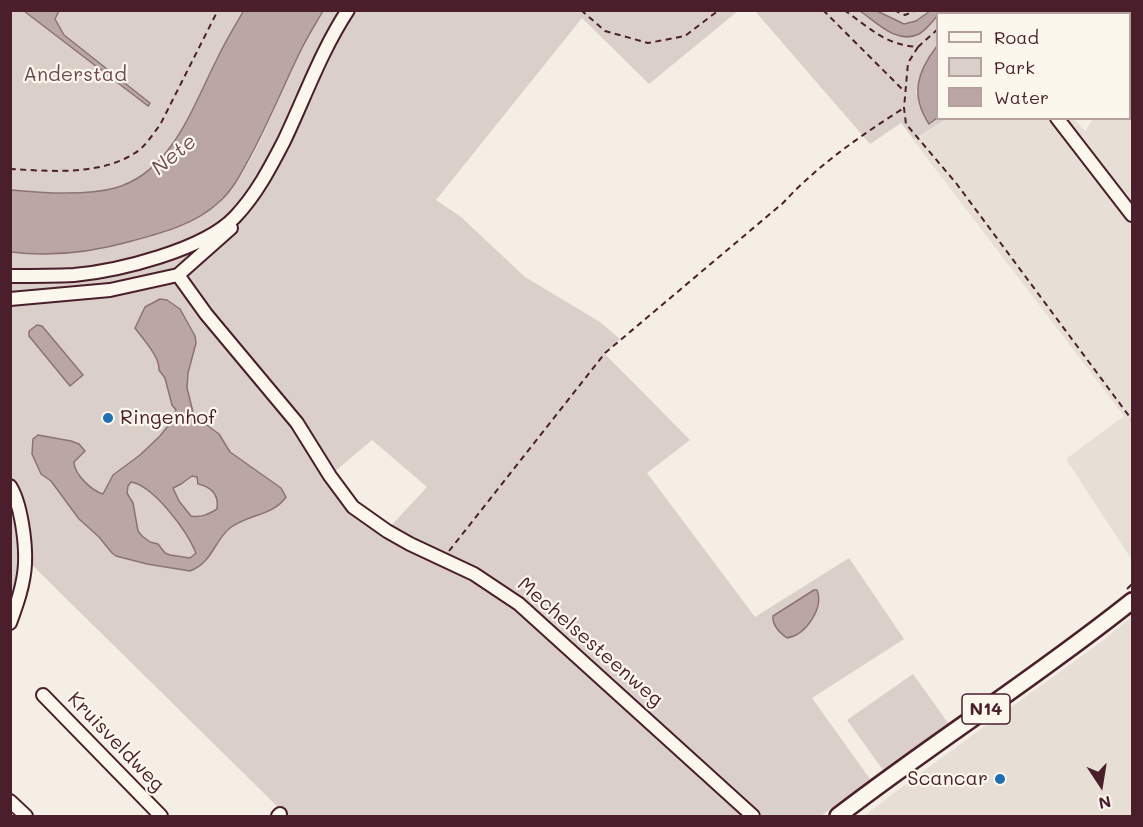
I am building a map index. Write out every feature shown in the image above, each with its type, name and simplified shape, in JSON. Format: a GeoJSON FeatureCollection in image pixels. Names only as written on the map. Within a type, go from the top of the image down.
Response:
{"type":"FeatureCollection","features":[{"type":"Feature","properties":{"kind":"main road","name":"N14"},"geometry":{"type":"LineString","coordinates":[[838,816],[1096,630],[1132,601]]}},
{"type":"Feature","properties":{"kind":"street"},"geometry":{"type":"LineString","coordinates":[[10,276],[76,275],[126,265],[174,252],[208,236],[233,219],[256,193],[284,140],[319,63],[348,10]]}},
{"type":"Feature","properties":{"kind":"street"},"geometry":{"type":"LineString","coordinates":[[1059,120],[1132,215]]}},
{"type":"Feature","properties":{"kind":"street"},"geometry":{"type":"LineString","coordinates":[[10,299],[110,290],[178,275],[231,228],[233,219]]}},
{"type":"Feature","properties":{"kind":"street","name":"Mechelsesteenweg"},"geometry":{"type":"LineString","coordinates":[[178,275],[206,314],[297,423],[330,476],[353,507],[394,536],[474,574],[519,604],[753,816]]}},
{"type":"Feature","properties":{"kind":"street"},"geometry":{"type":"LineString","coordinates":[[10,486],[16,495],[21,519],[25,564],[19,599],[10,623]]}},
{"type":"Feature","properties":{"kind":"street","name":"Kruisveldweg"},"geometry":{"type":"LineString","coordinates":[[43,695],[161,816]]}},
{"type":"Feature","properties":{"kind":"street"},"geometry":{"type":"LineString","coordinates":[[10,801],[26,816]]}},
{"type":"Feature","properties":{"kind":"path"},"geometry":{"type":"LineString","coordinates":[[10,169],[92,168],[116,162],[135,153],[160,125],[218,10]]}},
{"type":"Feature","properties":{"kind":"path"},"geometry":{"type":"LineString","coordinates":[[581,10],[605,31],[648,43],[685,36],[719,10]]}},
{"type":"Feature","properties":{"kind":"path"},"geometry":{"type":"LineString","coordinates":[[823,10],[904,92]]}},
{"type":"Feature","properties":{"kind":"path"},"geometry":{"type":"LineString","coordinates":[[844,10],[882,39],[902,46],[918,47]]}},
{"type":"Feature","properties":{"kind":"path"},"geometry":{"type":"LineString","coordinates":[[894,10],[905,15],[918,10]]}},
{"type":"Feature","properties":{"kind":"path"},"geometry":{"type":"LineString","coordinates":[[936,31],[918,47],[908,63],[904,92],[906,124],[956,183],[1132,420]]}},
{"type":"Feature","properties":{"kind":"path"},"geometry":{"type":"LineString","coordinates":[[444,559],[574,389],[620,339],[783,203],[806,178],[868,131],[904,108]]}},
{"type":"Feature","properties":{"kind":"shaded area"},"geometry":{"type":"Polygon","coordinates":[[[1132,57],[1132,560],[1066,459],[1124,416],[914,141],[945,120],[1075,120],[1085,131],[1092,120],[1131,120],[1132,57]]]}},
{"type":"Feature","properties":{"kind":"shaded area"},"geometry":{"type":"Polygon","coordinates":[[[1132,616],[1132,816],[864,816],[1105,639],[1132,616]]]}},
{"type":"Feature","properties":{"kind":"green space","name":"Anderstad"},"geometry":{"type":"Polygon","coordinates":[[[11,11],[244,11],[178,135],[152,168],[135,180],[115,188],[77,193],[11,190],[11,11]]]}},
{"type":"Feature","properties":{"kind":"green space"},"geometry":{"type":"Polygon","coordinates":[[[323,11],[738,11],[649,84],[582,18],[436,200],[461,217],[525,277],[600,322],[620,339],[605,354],[690,440],[647,473],[755,617],[849,558],[904,639],[812,698],[870,779],[821,816],[758,816],[543,618],[389,528],[427,487],[372,440],[333,473],[190,286],[189,277],[175,282],[293,429],[315,465],[346,506],[382,537],[498,595],[541,628],[747,816],[287,816],[31,564],[24,600],[11,635],[11,252],[57,254],[102,248],[167,231],[210,210],[232,188],[254,152],[302,48],[323,11]]]}},
{"type":"Feature","properties":{"kind":"green space"},"geometry":{"type":"Polygon","coordinates":[[[755,11],[860,11],[886,30],[903,37],[926,28],[936,17],[936,48],[923,67],[916,92],[929,124],[936,119],[944,120],[914,140],[901,123],[870,144],[755,11]]]}},
{"type":"Feature","properties":{"kind":"green space"},"geometry":{"type":"Polygon","coordinates":[[[877,11],[930,11],[916,21],[904,23],[877,11]]]}},
{"type":"Feature","properties":{"kind":"green space"},"geometry":{"type":"Polygon","coordinates":[[[913,674],[948,723],[883,770],[847,720],[913,674]]]}},
{"type":"Feature","properties":{"kind":"water","name":"Nete"},"geometry":{"type":"Polygon","coordinates":[[[244,10],[323,11],[302,48],[250,157],[224,197],[210,210],[189,222],[167,231],[117,245],[57,254],[11,252],[11,190],[63,193],[103,191],[135,180],[152,168],[178,135],[244,10]]]}},
{"type":"Feature","properties":{"kind":"water"},"geometry":{"type":"Polygon","coordinates":[[[24,11],[59,11],[55,19],[64,35],[150,103],[148,106],[24,11]]]}},
{"type":"Feature","properties":{"kind":"water"},"geometry":{"type":"Polygon","coordinates":[[[860,11],[877,11],[904,24],[916,21],[930,11],[942,11],[936,12],[936,18],[923,32],[911,37],[903,37],[880,26],[860,11]]]}},
{"type":"Feature","properties":{"kind":"water"},"geometry":{"type":"Polygon","coordinates":[[[936,47],[936,119],[929,124],[919,103],[918,84],[936,47]]]}},
{"type":"Feature","properties":{"kind":"water"},"geometry":{"type":"Polygon","coordinates":[[[160,299],[167,300],[180,309],[195,336],[196,343],[188,373],[187,388],[193,412],[196,417],[219,434],[230,452],[281,488],[286,497],[274,508],[230,528],[203,563],[190,571],[116,556],[79,519],[51,481],[41,474],[32,454],[33,439],[38,435],[79,444],[85,451],[74,462],[77,472],[89,486],[103,494],[113,475],[140,455],[172,421],[176,410],[172,405],[165,378],[159,370],[154,354],[135,328],[145,307],[160,299]],[[192,476],[173,488],[179,501],[191,516],[205,515],[217,509],[214,492],[198,484],[197,477],[192,476]],[[131,482],[127,493],[133,503],[138,531],[142,536],[158,544],[165,553],[170,555],[190,558],[196,553],[178,522],[159,500],[140,485],[131,482]]]}},
{"type":"Feature","properties":{"kind":"water"},"geometry":{"type":"Polygon","coordinates":[[[37,325],[42,326],[83,375],[70,386],[29,336],[29,331],[37,325]]]}},
{"type":"Feature","properties":{"kind":"water"},"geometry":{"type":"Polygon","coordinates":[[[817,590],[818,605],[812,620],[801,632],[787,638],[775,626],[773,616],[817,590]]]}},
{"type":"Feature","properties":{"kind":"place","name":"Ringenhof"},"geometry":{"type":"Point","coordinates":[108,418]}},
{"type":"Feature","properties":{"kind":"place","name":"Scancar"},"geometry":{"type":"Point","coordinates":[1000,779]}}]}
